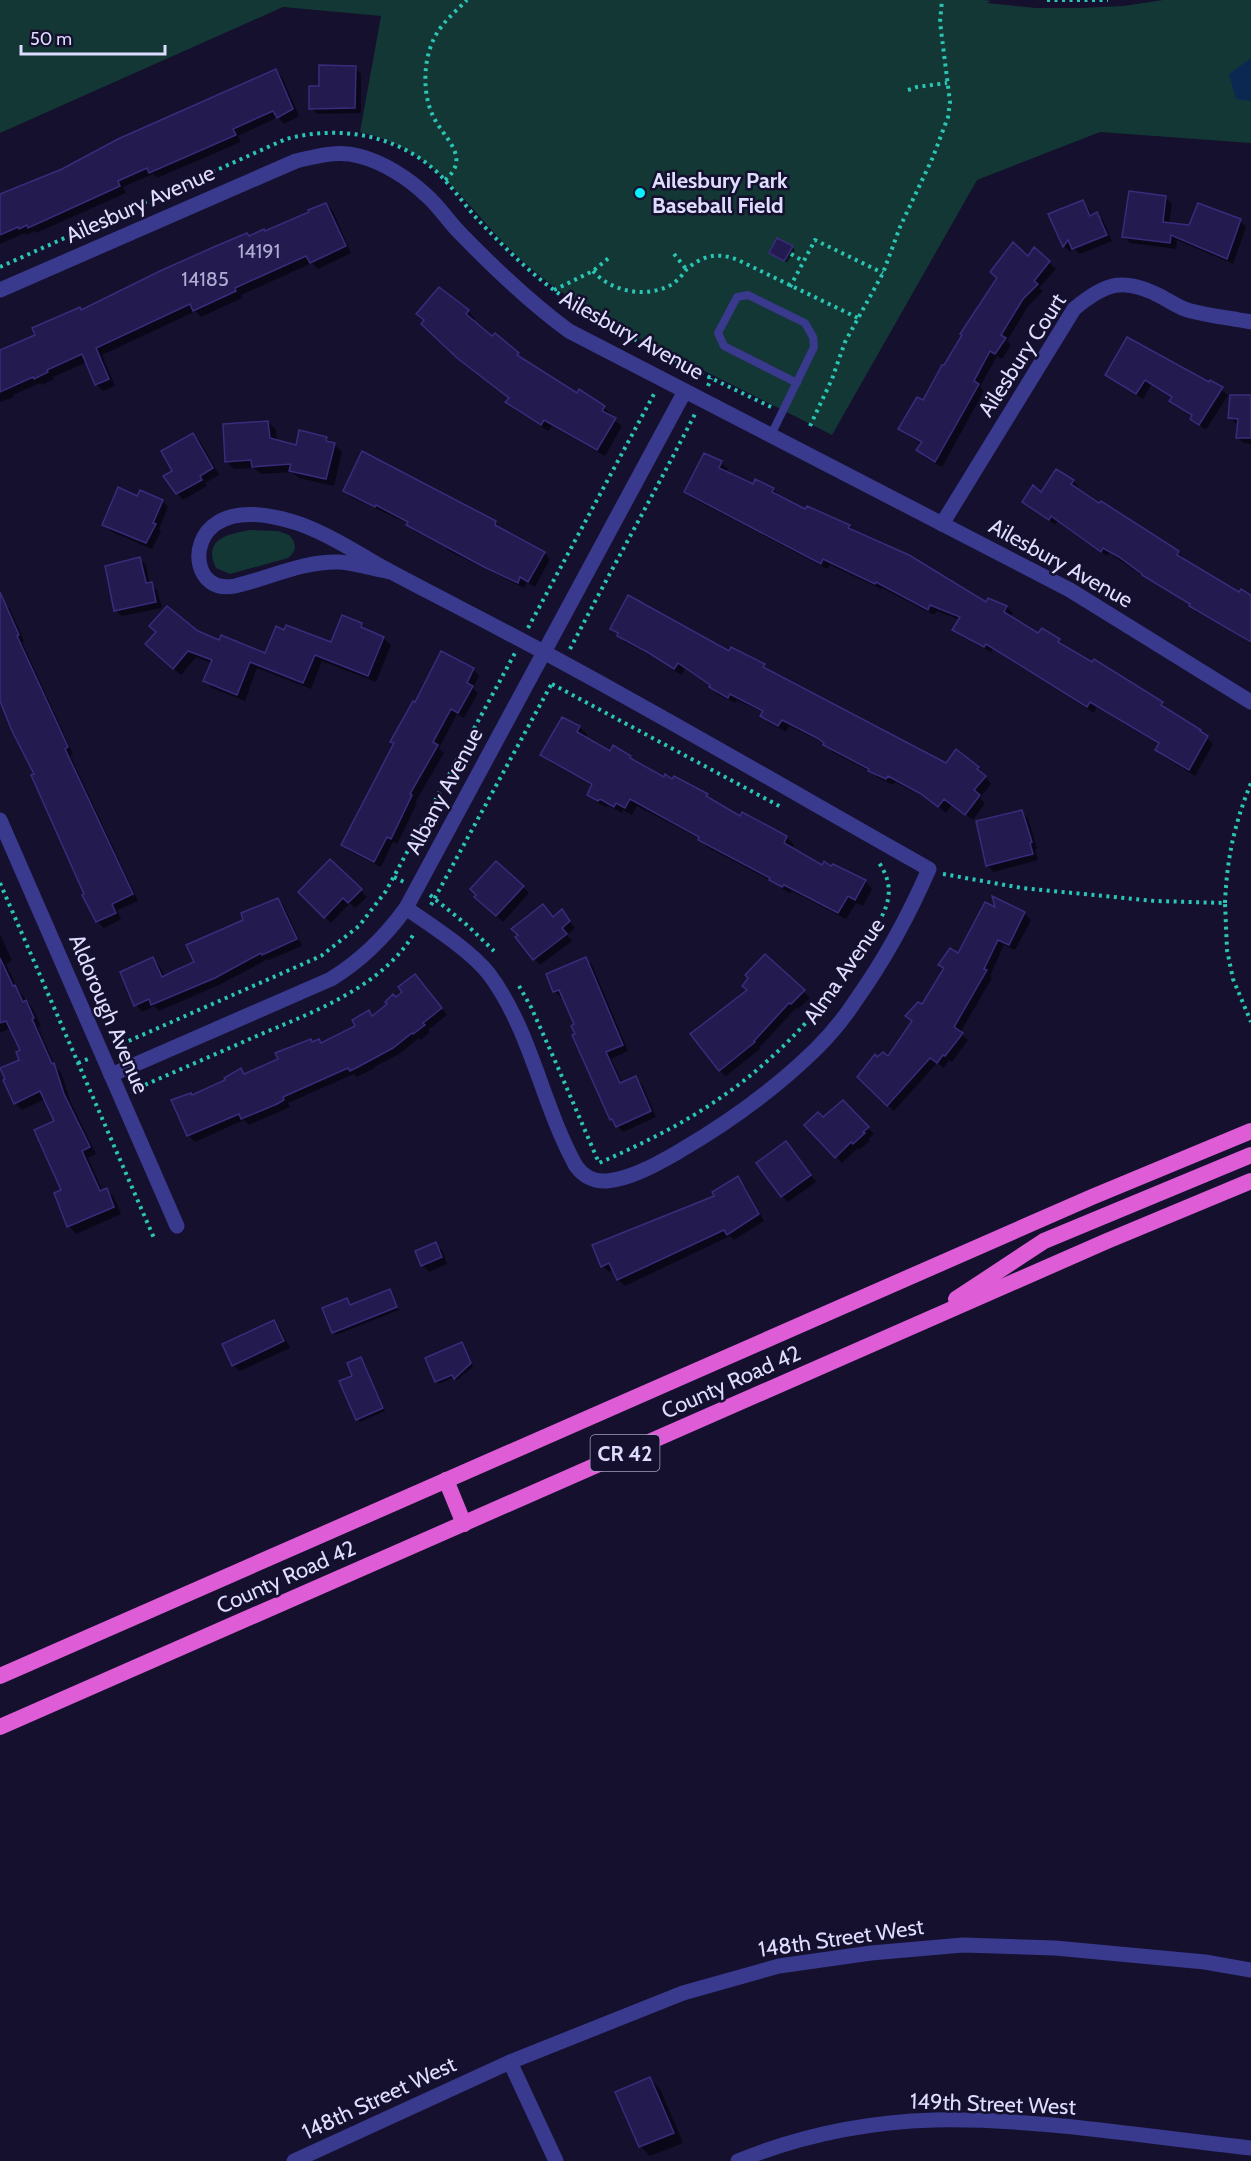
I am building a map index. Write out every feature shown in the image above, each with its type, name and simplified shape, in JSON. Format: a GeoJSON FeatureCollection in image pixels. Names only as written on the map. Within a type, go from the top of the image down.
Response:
{"type":"FeatureCollection","features":[{"type":"Feature","properties":{"kind":"highway","name":"County Road 42"},"geometry":{"type":"LineString","coordinates":[[0,1676],[1102,1192],[1246,1132]]}},
{"type":"Feature","properties":{"kind":"highway"},"geometry":{"type":"LineString","coordinates":[[917,1325],[1044,1241],[1251,1155]]}},
{"type":"Feature","properties":{"kind":"highway","name":"County Road 42"},"geometry":{"type":"LineString","coordinates":[[0,1727],[1191,1205],[1251,1181]]}},
{"type":"Feature","properties":{"kind":"highway"},"geometry":{"type":"LineString","coordinates":[[446,1480],[464,1524]]}},
{"type":"Feature","properties":{"kind":"street","name":"Ailesbury Avenue"},"geometry":{"type":"LineString","coordinates":[[0,290],[296,161],[320,155],[343,153],[376,161],[427,195],[459,232],[538,309],[569,331],[1070,590],[1251,702]]}},
{"type":"Feature","properties":{"kind":"street","name":"Ailesbury Court"},"geometry":{"type":"LineString","coordinates":[[942,524],[1074,309],[1090,295],[1109,286],[1130,284],[1190,311],[1251,322]]}},
{"type":"Feature","properties":{"kind":"street","name":"Albany Avenue"},"geometry":{"type":"LineString","coordinates":[[111,1075],[331,979],[373,948],[391,929],[406,908],[685,391]]}},
{"type":"Feature","properties":{"kind":"street"},"geometry":{"type":"LineString","coordinates":[[391,572],[341,562],[326,562],[305,565],[226,587],[213,584],[205,577],[199,562],[199,549],[203,537],[218,522],[229,517],[270,516],[316,530],[522,640],[930,869]]}},
{"type":"Feature","properties":{"kind":"street","name":"Aldorough Avenue"},"geometry":{"type":"LineString","coordinates":[[0,820],[177,1226]]}},
{"type":"Feature","properties":{"kind":"street","name":"Alma Avenue"},"geometry":{"type":"LineString","coordinates":[[406,908],[458,945],[488,973],[511,1011],[576,1166],[584,1175],[606,1181],[650,1167],[719,1128],[770,1090],[818,1047],[856,1001],[907,919],[930,869]]}},
{"type":"Feature","properties":{"kind":"street","name":"148th Street West"},"geometry":{"type":"LineString","coordinates":[[294,2161],[510,2062],[683,1993],[779,1966],[871,1953],[963,1945],[1055,1948],[1205,1962],[1251,1970]]}},
{"type":"Feature","properties":{"kind":"street"},"geometry":{"type":"LineString","coordinates":[[510,2062],[556,2161]]}},
{"type":"Feature","properties":{"kind":"street","name":"149th Street West"},"geometry":{"type":"LineString","coordinates":[[738,2161],[796,2142],[840,2132],[933,2120],[1001,2122],[1083,2129],[1251,2148]]}},
{"type":"Feature","properties":{"kind":"lane"},"geometry":{"type":"LineString","coordinates":[[771,435],[783,412],[797,383],[814,347],[813,337],[805,323],[748,295],[737,297],[718,333],[719,339],[724,346],[797,383]]}},
{"type":"Feature","properties":{"kind":"path"},"geometry":{"type":"LineString","coordinates":[[445,180],[455,170],[456,157],[431,111],[425,70],[432,43],[437,34],[448,18],[467,0]]}},
{"type":"Feature","properties":{"kind":"path"},"geometry":{"type":"LineString","coordinates":[[810,426],[845,342],[883,273],[906,212],[943,133],[950,109],[941,38],[942,0]]}},
{"type":"Feature","properties":{"kind":"path"},"geometry":{"type":"LineString","coordinates":[[1047,0],[1108,0]]}},
{"type":"Feature","properties":{"kind":"path"},"geometry":{"type":"LineString","coordinates":[[908,90],[947,83]]}},
{"type":"Feature","properties":{"kind":"path"},"geometry":{"type":"LineString","coordinates":[[0,267],[256,152],[296,137],[334,132],[380,139],[410,152],[429,165],[497,240],[554,291],[605,324],[783,412]]}},
{"type":"Feature","properties":{"kind":"path"},"geometry":{"type":"LineString","coordinates":[[790,287],[815,240],[883,273]]}},
{"type":"Feature","properties":{"kind":"path"},"geometry":{"type":"LineString","coordinates":[[674,254],[687,270]]}},
{"type":"Feature","properties":{"kind":"path"},"geometry":{"type":"LineString","coordinates":[[791,254],[804,261]]}},
{"type":"Feature","properties":{"kind":"path"},"geometry":{"type":"LineString","coordinates":[[593,271],[597,276],[623,290],[649,292],[672,284],[707,256],[723,255],[738,260],[858,318]]}},
{"type":"Feature","properties":{"kind":"path"},"geometry":{"type":"LineString","coordinates":[[554,291],[593,271],[611,256]]}},
{"type":"Feature","properties":{"kind":"path"},"geometry":{"type":"LineString","coordinates":[[78,1063],[297,968],[329,951],[359,926],[386,891],[673,358]]}},
{"type":"Feature","properties":{"kind":"path"},"geometry":{"type":"LineString","coordinates":[[552,684],[784,808]]}},
{"type":"Feature","properties":{"kind":"path"},"geometry":{"type":"LineString","coordinates":[[1251,783],[1237,817],[1230,848],[1225,903],[1227,950],[1233,979],[1251,1022]]}},
{"type":"Feature","properties":{"kind":"path"},"geometry":{"type":"LineString","coordinates":[[599,1163],[662,1133],[723,1097],[786,1044],[816,1011],[851,966],[888,902],[889,890],[886,876],[873,857]]}},
{"type":"Feature","properties":{"kind":"path"},"geometry":{"type":"LineString","coordinates":[[930,869],[950,877],[1022,888],[1155,901],[1225,903]]}},
{"type":"Feature","properties":{"kind":"path"},"geometry":{"type":"LineString","coordinates":[[0,883],[154,1238]]}},
{"type":"Feature","properties":{"kind":"green space"},"geometry":{"type":"Polygon","coordinates":[[[0,0],[984,0],[991,1],[987,3],[1036,8],[1079,8],[1123,6],[1163,0],[1251,0],[1251,143],[1100,132],[977,180],[832,435],[635,336],[585,308],[546,281],[519,257],[460,194],[427,163],[386,140],[360,132],[381,16],[283,7],[0,133],[0,0]]]}},
{"type":"Feature","properties":{"kind":"green space"},"geometry":{"type":"Polygon","coordinates":[[[250,530],[278,531],[289,535],[295,544],[293,553],[288,558],[230,574],[216,568],[212,550],[215,544],[226,536],[250,530]]]}},
{"type":"Feature","properties":{"kind":"water"},"geometry":{"type":"Polygon","coordinates":[[[1251,58],[1251,101],[1236,99],[1229,74],[1251,58]]]}},
{"type":"Feature","properties":{"kind":"building"},"geometry":{"type":"Polygon","coordinates":[[[319,65],[356,66],[355,108],[309,109],[309,86],[319,86],[319,65]]]}},
{"type":"Feature","properties":{"kind":"building"},"geometry":{"type":"Polygon","coordinates":[[[276,69],[293,109],[277,118],[273,111],[233,129],[236,135],[149,173],[147,168],[118,181],[120,186],[28,228],[27,225],[19,229],[18,227],[0,235],[0,194],[62,169],[118,139],[276,69]]]}},
{"type":"Feature","properties":{"kind":"building"},"geometry":{"type":"Polygon","coordinates":[[[1129,191],[1166,196],[1163,222],[1189,225],[1198,203],[1241,219],[1227,259],[1171,235],[1170,243],[1122,237],[1129,191]]]}},
{"type":"Feature","properties":{"kind":"building"},"geometry":{"type":"Polygon","coordinates":[[[1083,200],[1090,216],[1097,212],[1107,235],[1072,249],[1068,240],[1063,247],[1048,214],[1083,200]]]}},
{"type":"Feature","properties":{"kind":"building"},"geometry":{"type":"Polygon","coordinates":[[[326,203],[346,246],[310,263],[306,256],[235,288],[236,291],[193,311],[190,304],[96,348],[109,379],[95,385],[82,354],[47,370],[48,372],[34,379],[33,377],[0,392],[0,350],[35,335],[32,328],[80,307],[81,310],[216,246],[247,233],[249,236],[264,229],[265,231],[326,203]]]}},
{"type":"Feature","properties":{"kind":"building"},"geometry":{"type":"Polygon","coordinates":[[[777,238],[793,246],[784,261],[769,253],[777,238]]]}},
{"type":"Feature","properties":{"kind":"building"},"geometry":{"type":"Polygon","coordinates":[[[1013,242],[1028,256],[1034,247],[1050,261],[1034,281],[1038,284],[1023,299],[1001,335],[1006,338],[995,354],[990,351],[974,381],[979,384],[935,462],[916,450],[922,442],[898,429],[917,397],[923,400],[962,335],[960,334],[997,278],[990,272],[1013,242]]]}},
{"type":"Feature","properties":{"kind":"building"},"geometry":{"type":"Polygon","coordinates":[[[439,287],[469,310],[466,314],[492,336],[495,333],[519,353],[517,355],[577,393],[579,389],[605,406],[602,411],[616,418],[597,450],[544,420],[541,425],[505,402],[509,398],[457,358],[421,324],[424,320],[416,314],[439,287]]]}},
{"type":"Feature","properties":{"kind":"building"},"geometry":{"type":"Polygon","coordinates":[[[1127,337],[1209,382],[1210,380],[1223,387],[1199,425],[1190,419],[1192,415],[1169,401],[1172,397],[1145,380],[1136,394],[1105,375],[1127,337]]]}},
{"type":"Feature","properties":{"kind":"building"},"geometry":{"type":"Polygon","coordinates":[[[1230,395],[1251,395],[1251,438],[1236,438],[1238,419],[1228,418],[1230,395]]]}},
{"type":"Feature","properties":{"kind":"building"},"geometry":{"type":"Polygon","coordinates":[[[268,421],[270,438],[296,445],[299,430],[327,437],[326,441],[335,443],[326,479],[289,471],[291,464],[252,467],[251,460],[225,462],[223,424],[268,421]]]}},
{"type":"Feature","properties":{"kind":"building"},"geometry":{"type":"Polygon","coordinates":[[[193,433],[213,468],[200,476],[202,480],[176,494],[163,476],[172,471],[161,451],[193,433]]]}},
{"type":"Feature","properties":{"kind":"building"},"geometry":{"type":"Polygon","coordinates":[[[362,451],[496,521],[495,525],[545,552],[528,582],[520,577],[518,583],[484,567],[406,525],[408,522],[343,491],[362,451]]]}},
{"type":"Feature","properties":{"kind":"building"},"geometry":{"type":"Polygon","coordinates":[[[704,453],[722,461],[719,468],[753,484],[755,479],[774,488],[772,492],[805,509],[807,506],[850,525],[848,528],[909,555],[986,602],[988,598],[1007,606],[1004,612],[1038,633],[1042,628],[1060,639],[1058,642],[1092,662],[1094,659],[1163,702],[1161,705],[1208,736],[1189,770],[1155,750],[1159,743],[1090,702],[1087,707],[986,644],[984,647],[952,630],[960,617],[930,605],[928,610],[876,582],[875,584],[823,559],[821,564],[684,492],[704,453]]]}},
{"type":"Feature","properties":{"kind":"building"},"geometry":{"type":"Polygon","coordinates":[[[1056,469],[1074,480],[1071,484],[1099,503],[1101,501],[1179,551],[1177,555],[1239,592],[1241,589],[1251,595],[1251,642],[1189,606],[1190,604],[1142,575],[1119,557],[1103,548],[1101,552],[1051,516],[1049,520],[1022,502],[1033,485],[1041,492],[1056,469]]]}},
{"type":"Feature","properties":{"kind":"building"},"geometry":{"type":"Polygon","coordinates":[[[118,487],[137,496],[140,490],[163,500],[153,523],[156,524],[146,543],[102,525],[118,487]]]}},
{"type":"Feature","properties":{"kind":"building"},"geometry":{"type":"Polygon","coordinates":[[[140,557],[146,583],[152,582],[156,602],[114,611],[105,566],[140,557]]]}},
{"type":"Feature","properties":{"kind":"building"},"geometry":{"type":"Polygon","coordinates":[[[0,592],[19,635],[17,636],[68,747],[65,749],[133,894],[112,904],[116,913],[96,922],[82,895],[84,894],[31,775],[34,774],[0,701],[0,592]]]}},
{"type":"Feature","properties":{"kind":"building"},"geometry":{"type":"Polygon","coordinates":[[[628,595],[729,651],[731,647],[765,664],[763,667],[946,763],[956,749],[979,767],[977,769],[986,776],[974,790],[980,795],[965,815],[944,799],[938,807],[921,794],[888,776],[886,779],[868,771],[869,769],[823,745],[824,743],[817,738],[782,720],[778,726],[760,716],[763,711],[730,694],[728,698],[709,687],[710,685],[678,663],[674,669],[617,636],[618,633],[610,629],[628,595]]]}},
{"type":"Feature","properties":{"kind":"building"},"geometry":{"type":"Polygon","coordinates":[[[167,606],[198,631],[219,640],[221,635],[265,653],[276,626],[284,630],[286,625],[331,642],[342,615],[362,623],[361,627],[384,637],[368,676],[315,655],[303,683],[250,662],[237,695],[203,681],[212,660],[188,651],[173,669],[145,644],[156,632],[149,626],[167,606]]]}},
{"type":"Feature","properties":{"kind":"building"},"geometry":{"type":"Polygon","coordinates":[[[441,651],[474,668],[467,683],[473,686],[458,713],[451,709],[433,742],[438,745],[410,794],[412,795],[391,839],[387,837],[374,862],[341,845],[394,743],[390,742],[413,701],[415,702],[441,651]]]}},
{"type":"Feature","properties":{"kind":"building"},"geometry":{"type":"Polygon","coordinates":[[[562,717],[580,726],[577,732],[610,751],[613,745],[631,756],[630,758],[664,777],[665,774],[672,779],[674,776],[708,794],[706,796],[740,816],[742,812],[787,836],[784,843],[822,865],[824,861],[831,866],[833,864],[866,880],[855,900],[848,896],[838,913],[784,885],[782,887],[769,880],[770,878],[698,840],[699,837],[630,799],[625,808],[616,803],[614,807],[587,795],[592,784],[540,755],[562,717]]]}},
{"type":"Feature","properties":{"kind":"building"},"geometry":{"type":"Polygon","coordinates":[[[1022,810],[1032,842],[1030,843],[1033,854],[986,866],[976,821],[1022,810]]]}},
{"type":"Feature","properties":{"kind":"building"},"geometry":{"type":"Polygon","coordinates":[[[330,859],[362,889],[348,903],[343,898],[324,918],[298,892],[330,859]]]}},
{"type":"Feature","properties":{"kind":"building"},"geometry":{"type":"Polygon","coordinates":[[[496,861],[524,886],[496,916],[474,897],[476,895],[470,889],[496,861]]]}},
{"type":"Feature","properties":{"kind":"building"},"geometry":{"type":"Polygon","coordinates":[[[992,896],[1025,912],[1009,945],[998,940],[984,969],[987,970],[954,1027],[963,1033],[937,1063],[930,1058],[887,1106],[857,1077],[875,1054],[877,1057],[883,1052],[888,1056],[912,1021],[905,1016],[918,1002],[922,1004],[944,968],[938,965],[950,948],[958,953],[985,902],[995,907],[992,896]]]}},
{"type":"Feature","properties":{"kind":"building"},"geometry":{"type":"Polygon","coordinates":[[[278,898],[297,939],[262,955],[261,953],[215,978],[151,1005],[149,999],[134,1006],[120,972],[153,957],[162,977],[194,962],[186,945],[243,920],[241,913],[278,898]]]}},
{"type":"Feature","properties":{"kind":"building"},"geometry":{"type":"Polygon","coordinates":[[[543,904],[553,917],[562,909],[570,921],[562,928],[567,934],[533,960],[515,937],[518,935],[511,929],[543,904]]]}},
{"type":"Feature","properties":{"kind":"building"},"geometry":{"type":"Polygon","coordinates":[[[765,954],[805,990],[791,1004],[789,1003],[755,1042],[719,1071],[690,1034],[747,990],[742,986],[748,978],[745,975],[765,954]]]}},
{"type":"Feature","properties":{"kind":"building"},"geometry":{"type":"Polygon","coordinates":[[[586,957],[623,1045],[606,1052],[620,1083],[636,1076],[651,1111],[616,1127],[612,1119],[610,1120],[572,1035],[575,1034],[571,1026],[574,1024],[559,990],[553,992],[546,974],[586,957]]]}},
{"type":"Feature","properties":{"kind":"building"},"geometry":{"type":"Polygon","coordinates":[[[0,958],[13,986],[15,985],[23,1002],[26,1000],[52,1064],[54,1063],[64,1094],[90,1147],[82,1151],[100,1191],[107,1188],[114,1207],[67,1227],[54,1193],[61,1190],[34,1130],[54,1121],[40,1091],[14,1104],[0,1068],[19,1060],[16,1052],[20,1050],[6,1021],[0,1023],[0,958]]]}},
{"type":"Feature","properties":{"kind":"building"},"geometry":{"type":"Polygon","coordinates":[[[415,974],[442,1008],[413,1034],[356,1068],[350,1071],[348,1068],[283,1097],[284,1100],[277,1104],[241,1119],[239,1114],[187,1136],[171,1100],[191,1093],[192,1095],[225,1080],[224,1078],[241,1068],[244,1074],[278,1059],[275,1053],[311,1039],[312,1042],[319,1039],[321,1043],[355,1026],[352,1020],[369,1010],[372,1016],[387,1004],[385,1002],[393,994],[396,997],[402,992],[398,987],[415,974]]]}},
{"type":"Feature","properties":{"kind":"building"},"geometry":{"type":"Polygon","coordinates":[[[843,1100],[869,1127],[835,1158],[804,1125],[818,1112],[823,1117],[843,1100]]]}},
{"type":"Feature","properties":{"kind":"building"},"geometry":{"type":"Polygon","coordinates":[[[786,1141],[811,1175],[781,1197],[756,1163],[786,1141]]]}},
{"type":"Feature","properties":{"kind":"building"},"geometry":{"type":"Polygon","coordinates":[[[738,1176],[759,1214],[727,1235],[724,1230],[617,1280],[609,1263],[601,1267],[592,1245],[714,1196],[712,1192],[738,1176]]]}},
{"type":"Feature","properties":{"kind":"building"},"geometry":{"type":"Polygon","coordinates":[[[436,1242],[442,1257],[421,1266],[415,1251],[436,1242]]]}},
{"type":"Feature","properties":{"kind":"building"},"geometry":{"type":"Polygon","coordinates":[[[390,1289],[397,1307],[332,1333],[322,1308],[347,1298],[350,1305],[390,1289]]]}},
{"type":"Feature","properties":{"kind":"building"},"geometry":{"type":"Polygon","coordinates":[[[274,1320],[284,1341],[232,1366],[222,1344],[274,1320]]]}},
{"type":"Feature","properties":{"kind":"building"},"geometry":{"type":"Polygon","coordinates":[[[462,1342],[471,1363],[454,1379],[452,1375],[435,1382],[425,1358],[462,1342]]]}},
{"type":"Feature","properties":{"kind":"building"},"geometry":{"type":"Polygon","coordinates":[[[361,1357],[383,1408],[356,1420],[339,1381],[352,1376],[347,1363],[361,1357]]]}},
{"type":"Feature","properties":{"kind":"building"},"geometry":{"type":"Polygon","coordinates":[[[650,2077],[674,2133],[639,2147],[615,2092],[650,2077]]]}},
{"type":"Feature","properties":{"kind":"place","name":"Ailesbury Park Baseball Field"},"geometry":{"type":"Point","coordinates":[640,193]}}]}
